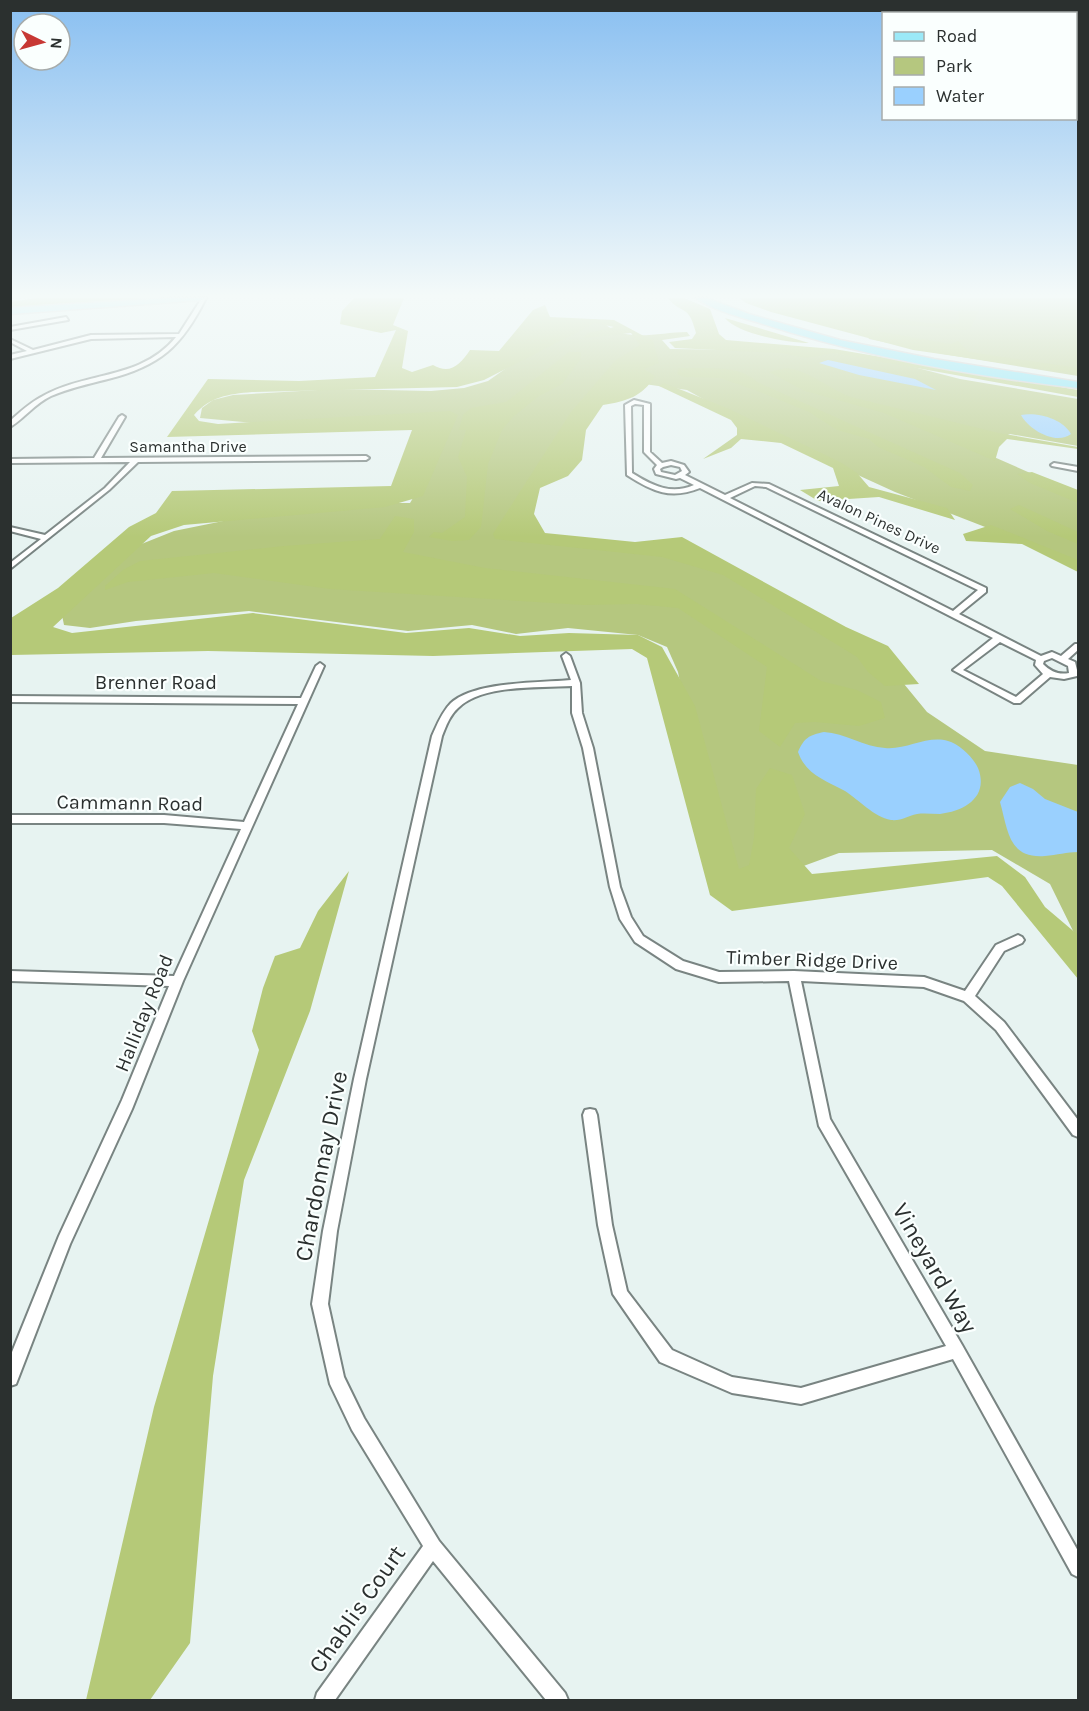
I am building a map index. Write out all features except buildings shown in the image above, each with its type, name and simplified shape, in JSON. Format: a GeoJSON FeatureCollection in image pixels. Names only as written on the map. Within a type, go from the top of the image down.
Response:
{"type":"FeatureCollection","features":[{"type":"Feature","properties":{"kind":"highway"},"geometry":{"type":"LineString","coordinates":[[1034,378],[1078,385]]}},
{"type":"Feature","properties":{"kind":"street"},"geometry":{"type":"LineString","coordinates":[[10,425],[31,405],[58,390],[101,378]]}},
{"type":"Feature","properties":{"kind":"street"},"geometry":{"type":"LineString","coordinates":[[662,465],[647,452],[647,404],[643,402],[628,405],[629,474],[662,492],[677,494],[700,485]]}},
{"type":"Feature","properties":{"kind":"street"},"geometry":{"type":"LineString","coordinates":[[96,460],[123,417]]}},
{"type":"Feature","properties":{"kind":"street"},"geometry":{"type":"LineString","coordinates":[[628,418],[647,419]]}},
{"type":"Feature","properties":{"kind":"street","name":"Samantha Drive"},"geometry":{"type":"LineString","coordinates":[[10,461],[366,458]]}},
{"type":"Feature","properties":{"kind":"street"},"geometry":{"type":"LineString","coordinates":[[10,567],[118,480],[136,460]]}},
{"type":"Feature","properties":{"kind":"street"},"geometry":{"type":"LineString","coordinates":[[662,476],[657,469],[671,463],[682,466],[686,472],[682,476]]}},
{"type":"Feature","properties":{"kind":"street"},"geometry":{"type":"LineString","coordinates":[[1054,465],[1078,470]]}},
{"type":"Feature","properties":{"kind":"street"},"geometry":{"type":"LineString","coordinates":[[646,484],[662,476],[682,476],[1040,659]]}},
{"type":"Feature","properties":{"kind":"street","name":"Avalon Pines Drive"},"geometry":{"type":"LineString","coordinates":[[725,498],[754,484],[767,484],[983,590],[954,614]]}},
{"type":"Feature","properties":{"kind":"street"},"geometry":{"type":"LineString","coordinates":[[10,529],[47,537]]}},
{"type":"Feature","properties":{"kind":"street"},"geometry":{"type":"LineString","coordinates":[[999,638],[957,670],[1017,701],[1049,673]]}},
{"type":"Feature","properties":{"kind":"street"},"geometry":{"type":"LineString","coordinates":[[1063,658],[1078,646]]}},
{"type":"Feature","properties":{"kind":"street","name":"Timber Ridge Drive"},"geometry":{"type":"LineString","coordinates":[[566,656],[576,683],[577,713],[588,748],[615,887],[626,919],[639,939],[680,965],[719,977],[794,976],[924,981],[968,997],[1000,1026],[1078,1130]]}},
{"type":"Feature","properties":{"kind":"street"},"geometry":{"type":"LineString","coordinates":[[1047,656],[1063,658],[1075,668],[1074,674],[1066,677],[1049,673],[1040,664],[1040,659],[1047,656]]}},
{"type":"Feature","properties":{"kind":"street","name":"Halliday Road"},"geometry":{"type":"LineString","coordinates":[[10,1378],[64,1241],[128,1104],[177,981],[302,701],[320,666]]}},
{"type":"Feature","properties":{"kind":"street","name":"Chardonnay Drive"},"geometry":{"type":"LineString","coordinates":[[558,1701],[433,1547],[358,1424],[336,1378],[320,1304],[330,1231],[360,1079],[437,736],[445,717],[463,699],[501,689],[576,683]]}},
{"type":"Feature","properties":{"kind":"street","name":"Brenner Road"},"geometry":{"type":"LineString","coordinates":[[10,699],[302,701]]}},
{"type":"Feature","properties":{"kind":"street","name":"Cammann Road"},"geometry":{"type":"LineString","coordinates":[[10,819],[164,819],[248,826]]}},
{"type":"Feature","properties":{"kind":"street"},"geometry":{"type":"LineString","coordinates":[[968,997],[1000,948],[1018,940]]}},
{"type":"Feature","properties":{"kind":"street"},"geometry":{"type":"LineString","coordinates":[[10,976],[177,981]]}},
{"type":"Feature","properties":{"kind":"street","name":"Vineyard Way"},"geometry":{"type":"LineString","coordinates":[[794,976],[824,1121],[957,1350],[1078,1568]]}},
{"type":"Feature","properties":{"kind":"street"},"geometry":{"type":"LineString","coordinates":[[590,1114],[605,1225],[620,1294],[666,1356],[732,1385],[801,1396],[957,1350]]}},
{"type":"Feature","properties":{"kind":"street","name":"Chablis Court"},"geometry":{"type":"LineString","coordinates":[[324,1701],[433,1547]]}},
{"type":"Feature","properties":{"kind":"green space"},"geometry":{"type":"Polygon","coordinates":[[[359,378],[488,378],[457,387],[252,392],[227,395],[206,404],[194,415],[199,421],[218,424],[450,411],[458,415],[423,496],[385,507],[184,525],[151,536],[53,627],[72,633],[253,613],[406,633],[469,628],[520,636],[569,633],[638,635],[662,647],[695,706],[739,869],[749,865],[754,838],[756,789],[770,768],[792,775],[805,814],[789,848],[812,874],[997,856],[1025,877],[1045,907],[1078,935],[1078,979],[1002,886],[988,877],[732,911],[710,895],[647,658],[632,649],[433,656],[208,651],[11,655],[11,618],[58,588],[129,527],[156,513],[172,491],[391,486],[412,430],[167,437],[208,379],[299,381],[359,378]]]}},
{"type":"Feature","properties":{"kind":"green space"},"geometry":{"type":"Polygon","coordinates":[[[492,378],[956,378],[1078,399],[1078,446],[1010,434],[992,442],[994,457],[1078,494],[1078,563],[895,492],[755,428],[687,390],[644,384],[599,397],[506,536],[659,550],[727,572],[886,662],[927,712],[985,751],[1078,765],[1078,941],[1050,884],[992,850],[839,853],[768,879],[730,880],[691,738],[678,672],[667,647],[638,635],[568,628],[516,634],[472,625],[408,631],[249,611],[136,621],[90,628],[64,625],[61,610],[119,553],[174,531],[243,517],[380,503],[410,503],[422,483],[433,453],[406,418],[254,423],[200,418],[202,408],[213,400],[233,395],[335,389],[431,391],[464,388],[492,378]]]}},
{"type":"Feature","properties":{"kind":"green space"},"geometry":{"type":"Polygon","coordinates":[[[536,378],[567,378],[562,384],[539,396],[513,417],[502,430],[488,464],[481,527],[469,540],[452,541],[429,537],[434,532],[442,533],[465,517],[467,477],[458,457],[466,430],[459,430],[463,415],[471,408],[506,402],[536,378]]]}},
{"type":"Feature","properties":{"kind":"green space"},"geometry":{"type":"Polygon","coordinates":[[[600,378],[654,378],[645,389],[633,397],[603,405],[586,430],[582,460],[568,476],[540,488],[534,514],[545,533],[635,542],[682,537],[846,627],[888,646],[919,684],[885,686],[868,672],[857,657],[723,575],[662,557],[495,539],[493,534],[571,412],[600,378]]]}},
{"type":"Feature","properties":{"kind":"green space"},"geometry":{"type":"Polygon","coordinates":[[[714,378],[751,378],[960,473],[973,485],[970,491],[951,487],[924,467],[878,447],[869,439],[837,430],[809,412],[714,378]]]}},
{"type":"Feature","properties":{"kind":"green space"},"geometry":{"type":"Polygon","coordinates":[[[780,378],[815,378],[851,397],[999,433],[1078,447],[1078,449],[1007,439],[999,447],[995,461],[884,413],[805,391],[780,378]]]}},
{"type":"Feature","properties":{"kind":"green space"},"geometry":{"type":"Polygon","coordinates":[[[971,378],[1006,378],[1078,390],[1078,397],[971,378]]]}},
{"type":"Feature","properties":{"kind":"green space"},"geometry":{"type":"Polygon","coordinates":[[[664,383],[727,408],[840,462],[857,473],[869,487],[947,508],[955,520],[879,497],[818,501],[800,490],[839,486],[833,468],[781,443],[741,439],[731,448],[703,459],[737,435],[737,428],[731,420],[659,386],[664,383]]]}},
{"type":"Feature","properties":{"kind":"green space"},"geometry":{"type":"Polygon","coordinates":[[[1032,472],[1078,490],[1078,503],[1030,483],[1017,474],[1032,472]]]}},
{"type":"Feature","properties":{"kind":"green space"},"geometry":{"type":"Polygon","coordinates":[[[1019,505],[1078,532],[1078,544],[1047,531],[1010,509],[1019,505]]]}},
{"type":"Feature","properties":{"kind":"green space"},"geometry":{"type":"Polygon","coordinates":[[[395,516],[414,519],[414,532],[403,552],[485,568],[675,589],[821,681],[857,690],[881,702],[885,718],[859,726],[815,722],[795,723],[780,747],[759,731],[767,667],[678,608],[636,604],[584,605],[330,589],[214,573],[128,582],[105,590],[105,586],[123,570],[140,561],[380,539],[395,516]]]}},
{"type":"Feature","properties":{"kind":"green space"},"geometry":{"type":"Polygon","coordinates":[[[991,525],[1078,560],[1078,572],[1022,544],[966,541],[963,534],[991,525]]]}},
{"type":"Feature","properties":{"kind":"green space"},"geometry":{"type":"Polygon","coordinates":[[[349,871],[310,1011],[244,1180],[213,1376],[190,1643],[150,1700],[86,1700],[154,1407],[259,1050],[252,1031],[263,988],[275,956],[300,948],[318,911],[349,871]]]}},
{"type":"Feature","properties":{"kind":"water"},"geometry":{"type":"Polygon","coordinates":[[[874,378],[910,378],[936,390],[874,378]]]}},
{"type":"Feature","properties":{"kind":"water"},"geometry":{"type":"Polygon","coordinates":[[[1021,415],[1049,418],[1062,424],[1071,434],[1058,438],[1050,437],[1030,426],[1021,415]]]}},
{"type":"Feature","properties":{"kind":"water"},"geometry":{"type":"Polygon","coordinates":[[[824,732],[885,748],[932,740],[948,741],[965,752],[978,768],[981,778],[978,794],[966,806],[950,812],[917,814],[895,820],[885,818],[845,791],[811,772],[801,760],[798,752],[805,740],[814,734],[824,732]]]}},
{"type":"Feature","properties":{"kind":"water"},"geometry":{"type":"Polygon","coordinates":[[[1020,783],[1033,789],[1045,799],[1078,812],[1078,852],[1033,856],[1017,848],[1008,832],[1000,802],[1010,787],[1020,783]]]}}]}
